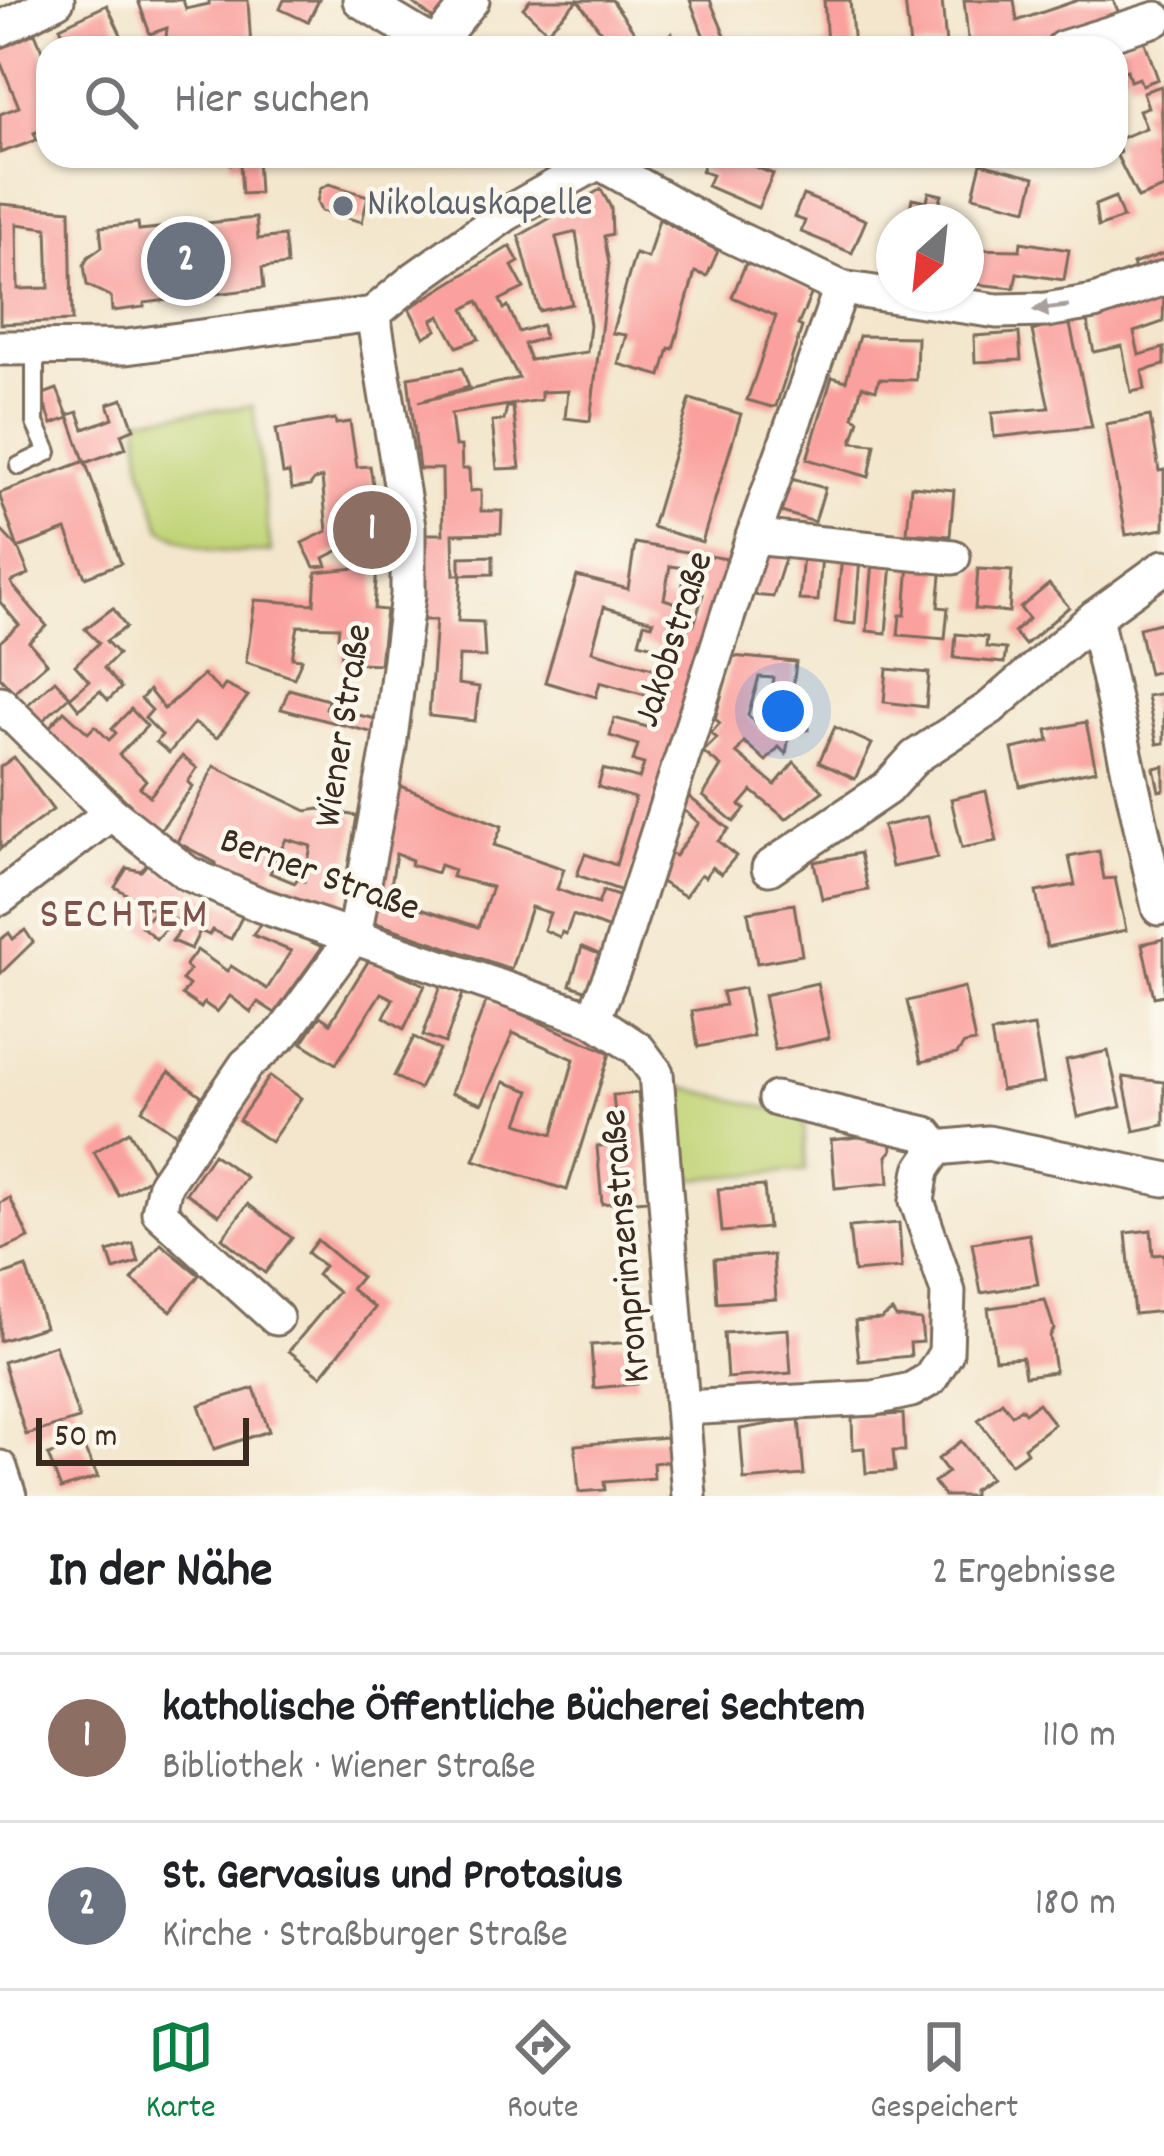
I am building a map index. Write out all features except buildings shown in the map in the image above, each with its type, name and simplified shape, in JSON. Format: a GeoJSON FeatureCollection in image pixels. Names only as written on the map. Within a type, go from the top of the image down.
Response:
{"type":"FeatureCollection","features":[{"type":"Feature","properties":{"kind":"street"},"geometry":{"type":"LineString","coordinates":[[0,29],[58,0]]}},
{"type":"Feature","properties":{"kind":"street"},"geometry":{"type":"LineString","coordinates":[[360,0],[421,36]]}},
{"type":"Feature","properties":{"kind":"street"},"geometry":{"type":"LineString","coordinates":[[445,36],[472,0]]}},
{"type":"Feature","properties":{"kind":"street"},"geometry":{"type":"LineString","coordinates":[[1099,36],[1156,17]]}},
{"type":"Feature","properties":{"kind":"street"},"geometry":{"type":"LineString","coordinates":[[0,348],[125,347],[374,314],[506,214],[582,168]]}},
{"type":"Feature","properties":{"kind":"street"},"geometry":{"type":"LineString","coordinates":[[616,168],[715,228],[841,288],[998,311],[1046,310],[1094,302],[1164,278]]}},
{"type":"Feature","properties":{"kind":"street","name":"Jakobstraße"},"geometry":{"type":"LineString","coordinates":[[593,1019],[616,963],[753,537],[841,288]]}},
{"type":"Feature","properties":{"kind":"street","name":"Wiener Straße"},"geometry":{"type":"LineString","coordinates":[[354,936],[389,747],[408,596],[408,527],[374,314]]}},
{"type":"Feature","properties":{"kind":"street"},"geometry":{"type":"LineString","coordinates":[[753,537],[953,557]]}},
{"type":"Feature","properties":{"kind":"street"},"geometry":{"type":"LineString","coordinates":[[769,868],[887,788],[915,757],[990,708],[1095,617],[1164,567]]}},
{"type":"Feature","properties":{"kind":"street"},"geometry":{"type":"LineString","coordinates":[[1095,617],[1159,908]]}},
{"type":"Feature","properties":{"kind":"street","name":"Berner Straße"},"geometry":{"type":"LineString","coordinates":[[0,703],[111,813],[187,873],[260,905],[593,1019]]}},
{"type":"Feature","properties":{"kind":"street"},"geometry":{"type":"LineString","coordinates":[[0,898],[111,813]]}},
{"type":"Feature","properties":{"kind":"street"},"geometry":{"type":"LineString","coordinates":[[276,1318],[159,1212],[165,1184],[246,1066],[284,1031],[354,936]]}},
{"type":"Feature","properties":{"kind":"street","name":"Kronprinzenstraße"},"geometry":{"type":"LineString","coordinates":[[593,1019],[638,1049],[656,1073],[689,1496]]}},
{"type":"Feature","properties":{"kind":"street"},"geometry":{"type":"LineString","coordinates":[[776,1099],[926,1134],[937,1148]]}},
{"type":"Feature","properties":{"kind":"street"},"geometry":{"type":"LineString","coordinates":[[937,1148],[988,1143],[1164,1179]]}},
{"type":"Feature","properties":{"kind":"street"},"geometry":{"type":"LineString","coordinates":[[683,1408],[874,1398],[911,1390],[930,1378],[946,1353],[948,1292],[917,1201],[922,1170],[937,1148]]}},
{"type":"Feature","properties":{"kind":"street"},"geometry":{"type":"LineString","coordinates":[[0,1468],[9,1496]]}},
{"type":"Feature","properties":{"kind":"lane"},"geometry":{"type":"LineString","coordinates":[[19,466],[48,452],[35,423],[35,348]]}},
{"type":"Feature","properties":{"kind":"green space"},"geometry":{"type":"Polygon","coordinates":[[[253,406],[271,552],[214,550],[161,528],[141,464],[139,418],[253,406]]]}},
{"type":"Feature","properties":{"kind":"green space"},"geometry":{"type":"Polygon","coordinates":[[[674,1085],[804,1117],[806,1170],[681,1180],[674,1085]]]}},
{"type":"Feature","properties":{"kind":"place","name":"Nikolauskapelle"},"geometry":{"type":"Point","coordinates":[343,206]}},
{"type":"Feature","properties":{"kind":"place","name":"St. Gervasius und Protasius"},"geometry":{"type":"Point","coordinates":[186,261]}},
{"type":"Feature","properties":{"kind":"place","name":"katholische Öffentliche Bücherei Sechtem"},"geometry":{"type":"Point","coordinates":[372,530]}},
{"type":"Feature","properties":{"kind":"district","name":"SECHTEM"},"geometry":{"type":"Point","coordinates":[125,917]}}]}
